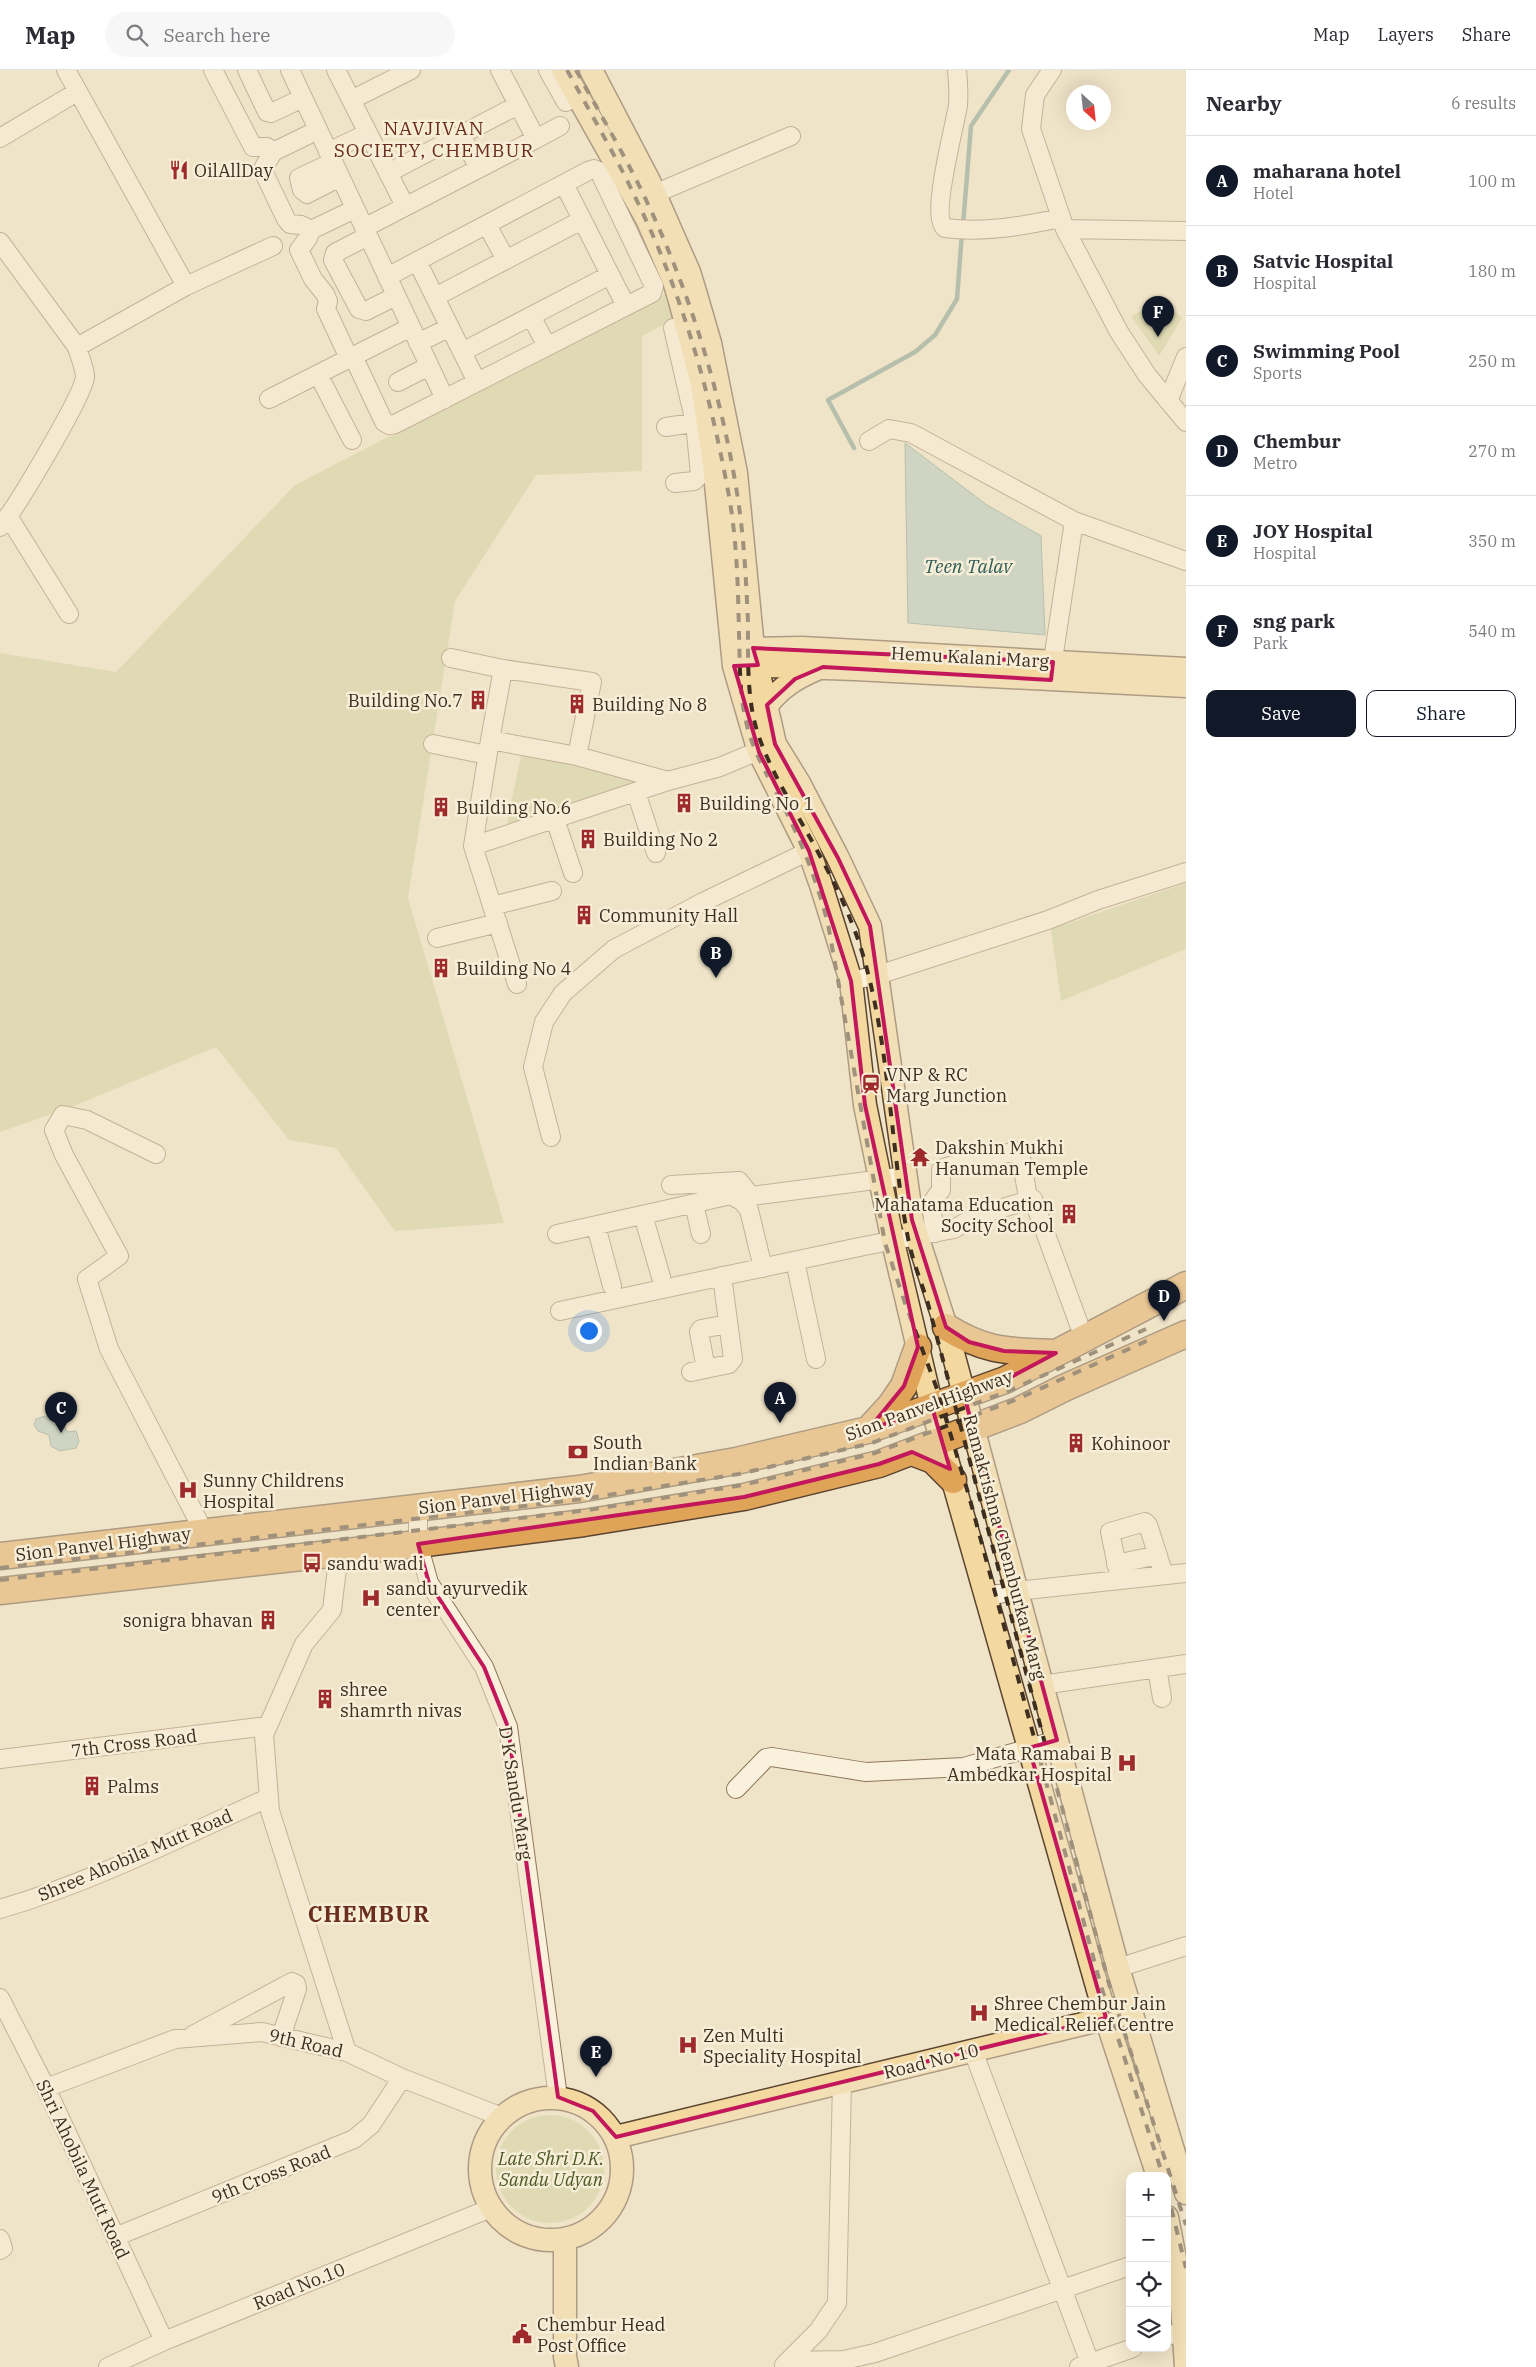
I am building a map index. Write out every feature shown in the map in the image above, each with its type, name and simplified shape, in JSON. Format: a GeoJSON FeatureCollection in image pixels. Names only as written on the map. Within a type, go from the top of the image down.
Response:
{"type":"FeatureCollection","features":[{"type":"Feature","properties":{"kind":"highway","name":"Sion Panvel Highway"},"geometry":{"type":"LineString","coordinates":[[0,1556],[579,1489],[707,1467],[868,1430],[1005,1380],[1186,1285]]}},
{"type":"Feature","properties":{"kind":"highway"},"geometry":{"type":"LineString","coordinates":[[946,1327],[969,1342],[1004,1351],[1056,1353]]}},
{"type":"Feature","properties":{"kind":"highway","name":"Sion Panvel Highway"},"geometry":{"type":"LineString","coordinates":[[0,1591],[418,1544],[584,1523],[744,1497],[879,1464],[912,1452],[1020,1410],[1064,1388],[1186,1334]]}},
{"type":"Feature","properties":{"kind":"highway"},"geometry":{"type":"LineString","coordinates":[[868,1430],[891,1406],[904,1386],[918,1347]]}},
{"type":"Feature","properties":{"kind":"highway"},"geometry":{"type":"LineString","coordinates":[[912,1452],[933,1460],[953,1480]]}},
{"type":"Feature","properties":{"kind":"main road"},"geometry":{"type":"LineString","coordinates":[[563,70],[574,104],[617,143],[654,194],[689,272],[684,341],[726,474],[744,657],[823,667],[1052,671],[1186,686]]}},
{"type":"Feature","properties":{"kind":"main road"},"geometry":{"type":"LineString","coordinates":[[591,70],[604,94],[637,224],[674,281],[688,298]]}},
{"type":"Feature","properties":{"kind":"main road"},"geometry":{"type":"LineString","coordinates":[[574,104],[604,94]]}},
{"type":"Feature","properties":{"kind":"main road","name":"Hemu Kalani Marg"},"geometry":{"type":"LineString","coordinates":[[744,657],[802,648],[1052,671],[1186,669]]}},
{"type":"Feature","properties":{"kind":"main road","name":"Ramakrishna Chemburkar Marg"},"geometry":{"type":"LineString","coordinates":[[744,657],[767,705],[767,748]]}},
{"type":"Feature","properties":{"kind":"main road","name":"Ramakrishna Chemburkar Marg"},"geometry":{"type":"LineString","coordinates":[[744,657],[767,748],[789,788],[845,872],[870,926],[906,1176],[926,1235],[946,1327],[1130,2012],[1186,2192]]}},
{"type":"Feature","properties":{"kind":"main road"},"geometry":{"type":"LineString","coordinates":[[767,705],[778,691],[795,679],[823,667]]}},
{"type":"Feature","properties":{"kind":"main road","name":"Ramakrishna Chemburkar Marg"},"geometry":{"type":"LineString","coordinates":[[789,788],[851,981],[865,1105],[893,1242],[932,1407],[1106,2018],[1157,2172]]}},
{"type":"Feature","properties":{"kind":"main road"},"geometry":{"type":"LineString","coordinates":[[821,885],[845,872]]}},
{"type":"Feature","properties":{"kind":"main road"},"geometry":{"type":"LineString","coordinates":[[1065,1873],[1090,1865]]}},
{"type":"Feature","properties":{"kind":"main road","name":"Road No 10"},"geometry":{"type":"LineString","coordinates":[[616,2137],[1130,2012]]}},
{"type":"Feature","properties":{"kind":"main road"},"geometry":{"type":"LineString","coordinates":[[558,2098],[578,2102],[593,2110],[606,2122],[616,2137],[622,2165],[622,2180],[616,2201],[603,2219],[586,2232],[566,2239],[544,2240],[523,2235],[505,2224],[491,2208],[481,2186],[480,2161],[487,2137],[502,2117],[518,2105],[538,2099],[558,2098]]}},
{"type":"Feature","properties":{"kind":"main road"},"geometry":{"type":"LineString","coordinates":[[566,2239],[565,2357],[567,2367]]}},
{"type":"Feature","properties":{"kind":"main road"},"geometry":{"type":"LineString","coordinates":[[1171,2251],[1181,2290],[1179,2332],[1186,2367]]}},
{"type":"Feature","properties":{"kind":"street"},"geometry":{"type":"LineString","coordinates":[[66,70],[186,286]]}},
{"type":"Feature","properties":{"kind":"street"},"geometry":{"type":"LineString","coordinates":[[213,70],[253,147],[267,147],[273,152]]}},
{"type":"Feature","properties":{"kind":"street"},"geometry":{"type":"LineString","coordinates":[[247,70],[267,112],[271,113],[303,98]]}},
{"type":"Feature","properties":{"kind":"street"},"geometry":{"type":"LineString","coordinates":[[336,70],[405,206]]}},
{"type":"Feature","properties":{"kind":"street"},"geometry":{"type":"LineString","coordinates":[[351,100],[411,70]]}},
{"type":"Feature","properties":{"kind":"street"},"geometry":{"type":"LineString","coordinates":[[548,70],[574,104]]}},
{"type":"Feature","properties":{"kind":"street"},"geometry":{"type":"LineString","coordinates":[[957,70],[958,104],[944,171],[939,216],[945,228],[971,231],[1063,224],[1186,231]]}},
{"type":"Feature","properties":{"kind":"street"},"geometry":{"type":"LineString","coordinates":[[1052,70],[1035,95],[1031,129],[1063,224],[1118,332],[1168,401],[1186,422]]}},
{"type":"Feature","properties":{"kind":"street"},"geometry":{"type":"LineString","coordinates":[[292,71],[445,400]]}},
{"type":"Feature","properties":{"kind":"street"},"geometry":{"type":"LineString","coordinates":[[507,73],[518,106],[536,139]]}},
{"type":"Feature","properties":{"kind":"street"},"geometry":{"type":"LineString","coordinates":[[0,138],[77,92]]}},
{"type":"Feature","properties":{"kind":"street"},"geometry":{"type":"LineString","coordinates":[[388,173],[518,106]]}},
{"type":"Feature","properties":{"kind":"street"},"geometry":{"type":"LineString","coordinates":[[396,296],[366,311],[359,309],[333,256],[405,206],[560,126]]}},
{"type":"Feature","properties":{"kind":"street"},"geometry":{"type":"LineString","coordinates":[[311,230],[301,225],[290,224],[264,173],[264,167],[273,152],[318,130]]}},
{"type":"Feature","properties":{"kind":"street"},"geometry":{"type":"LineString","coordinates":[[334,164],[368,134]]}},
{"type":"Feature","properties":{"kind":"street"},"geometry":{"type":"LineString","coordinates":[[461,135],[479,168]]}},
{"type":"Feature","properties":{"kind":"street"},"geometry":{"type":"LineString","coordinates":[[654,194],[791,136]]}},
{"type":"Feature","properties":{"kind":"street"},"geometry":{"type":"LineString","coordinates":[[355,209],[311,230],[308,238],[299,250],[314,279],[325,294],[328,302],[326,309],[384,422],[389,425],[395,424],[445,400],[652,293],[654,286],[637,224],[599,172],[588,171],[387,277]]}},
{"type":"Feature","properties":{"kind":"street"},"geometry":{"type":"LineString","coordinates":[[564,184],[626,306]]}},
{"type":"Feature","properties":{"kind":"street"},"geometry":{"type":"LineString","coordinates":[[435,297],[582,220]]}},
{"type":"Feature","properties":{"kind":"street"},"geometry":{"type":"LineString","coordinates":[[487,224],[506,260]]}},
{"type":"Feature","properties":{"kind":"street"},"geometry":{"type":"LineString","coordinates":[[0,242],[77,347],[85,376],[74,403],[25,490],[4,521],[69,614]]}},
{"type":"Feature","properties":{"kind":"street"},"geometry":{"type":"LineString","coordinates":[[77,347],[186,286],[273,246]]}},
{"type":"Feature","properties":{"kind":"street"},"geometry":{"type":"LineString","coordinates":[[417,261],[477,382]]}},
{"type":"Feature","properties":{"kind":"street"},"geometry":{"type":"LineString","coordinates":[[462,352],[610,275]]}},
{"type":"Feature","properties":{"kind":"street"},"geometry":{"type":"LineString","coordinates":[[325,294],[345,283]]}},
{"type":"Feature","properties":{"kind":"street"},"geometry":{"type":"LineString","coordinates":[[531,316],[547,346]]}},
{"type":"Feature","properties":{"kind":"street"},"geometry":{"type":"LineString","coordinates":[[269,399],[351,357],[415,335],[450,328]]}},
{"type":"Feature","properties":{"kind":"street"},"geometry":{"type":"LineString","coordinates":[[1168,401],[1186,357]]}},
{"type":"Feature","properties":{"kind":"street"},"geometry":{"type":"LineString","coordinates":[[398,382],[429,366]]}},
{"type":"Feature","properties":{"kind":"street"},"geometry":{"type":"LineString","coordinates":[[318,374],[352,440]]}},
{"type":"Feature","properties":{"kind":"street"},"geometry":{"type":"LineString","coordinates":[[666,427],[709,421],[700,475],[694,481],[675,483]]}},
{"type":"Feature","properties":{"kind":"street"},"geometry":{"type":"LineString","coordinates":[[869,441],[889,429],[911,433],[1074,522],[1186,561]]}},
{"type":"Feature","properties":{"kind":"street"},"geometry":{"type":"LineString","coordinates":[[1052,671],[1074,522]]}},
{"type":"Feature","properties":{"kind":"street"},"geometry":{"type":"LineString","coordinates":[[451,658],[503,669],[592,682],[577,756]]}},
{"type":"Feature","properties":{"kind":"street"},"geometry":{"type":"LineString","coordinates":[[503,669],[488,748],[473,846],[517,984]]}},
{"type":"Feature","properties":{"kind":"street"},"geometry":{"type":"LineString","coordinates":[[433,744],[577,756],[668,781]]}},
{"type":"Feature","properties":{"kind":"street"},"geometry":{"type":"LineString","coordinates":[[473,846],[668,781],[720,767],[767,748]]}},
{"type":"Feature","properties":{"kind":"street"},"geometry":{"type":"LineString","coordinates":[[636,792],[656,853]]}},
{"type":"Feature","properties":{"kind":"street"},"geometry":{"type":"LineString","coordinates":[[555,819],[573,873]]}},
{"type":"Feature","properties":{"kind":"street"},"geometry":{"type":"LineString","coordinates":[[551,1137],[533,1067],[544,1022],[563,993],[614,949],[703,902],[808,851]]}},
{"type":"Feature","properties":{"kind":"street"},"geometry":{"type":"LineString","coordinates":[[851,981],[878,975],[1048,920],[1098,900],[1186,872]]}},
{"type":"Feature","properties":{"kind":"street"},"geometry":{"type":"LineString","coordinates":[[492,906],[552,891]]}},
{"type":"Feature","properties":{"kind":"street"},"geometry":{"type":"LineString","coordinates":[[437,938],[498,923]]}},
{"type":"Feature","properties":{"kind":"street"},"geometry":{"type":"LineString","coordinates":[[861,1070],[889,1066]]}},
{"type":"Feature","properties":{"kind":"street"},"geometry":{"type":"LineString","coordinates":[[156,1154],[87,1120],[64,1115],[54,1130],[64,1155],[119,1256],[87,1279],[109,1349],[204,1532]]}},
{"type":"Feature","properties":{"kind":"street"},"geometry":{"type":"LineString","coordinates":[[560,1311],[794,1261],[893,1242],[926,1235],[954,1229],[976,1216],[1026,1201],[1028,1198],[1020,1152],[1016,1151],[946,1167],[942,1170],[941,1190],[933,1201],[926,1235]]}},
{"type":"Feature","properties":{"kind":"street"},"geometry":{"type":"LineString","coordinates":[[671,1184],[739,1181],[751,1196],[881,1181],[906,1176]]}},
{"type":"Feature","properties":{"kind":"street"},"geometry":{"type":"LineString","coordinates":[[557,1234],[731,1195],[743,1202],[749,1210],[763,1268]]}},
{"type":"Feature","properties":{"kind":"street"},"geometry":{"type":"LineString","coordinates":[[1033,1199],[1084,1338]]}},
{"type":"Feature","properties":{"kind":"street"},"geometry":{"type":"LineString","coordinates":[[694,1204],[701,1234]]}},
{"type":"Feature","properties":{"kind":"street"},"geometry":{"type":"LineString","coordinates":[[643,1215],[661,1277]]}},
{"type":"Feature","properties":{"kind":"street"},"geometry":{"type":"LineString","coordinates":[[596,1226],[612,1286]]}},
{"type":"Feature","properties":{"kind":"street"},"geometry":{"type":"LineString","coordinates":[[794,1261],[816,1359]]}},
{"type":"Feature","properties":{"kind":"street"},"geometry":{"type":"LineString","coordinates":[[722,1276],[733,1359],[729,1364],[698,1370],[699,1332],[728,1324]]}},
{"type":"Feature","properties":{"kind":"street","name":"D K Sandu Marg"},"geometry":{"type":"LineString","coordinates":[[418,1509],[418,1544],[429,1583],[484,1667],[508,1727],[558,2098]]}},
{"type":"Feature","properties":{"kind":"street"},"geometry":{"type":"LineString","coordinates":[[1118,1572],[1110,1532],[1144,1522],[1148,1525],[1164,1575]]}},
{"type":"Feature","properties":{"kind":"street"},"geometry":{"type":"LineString","coordinates":[[339,1552],[332,1610],[304,1644],[264,1735],[270,1811],[348,2052]]}},
{"type":"Feature","properties":{"kind":"street"},"geometry":{"type":"LineString","coordinates":[[986,1596],[1118,1572],[1158,1555]]}},
{"type":"Feature","properties":{"kind":"street"},"geometry":{"type":"LineString","coordinates":[[1118,1572],[1164,1575],[1186,1573]]}},
{"type":"Feature","properties":{"kind":"street"},"geometry":{"type":"LineString","coordinates":[[1042,1684],[1186,1664]]}},
{"type":"Feature","properties":{"kind":"street"},"geometry":{"type":"LineString","coordinates":[[1157,1668],[1162,1698]]}},
{"type":"Feature","properties":{"kind":"street","name":"7th Cross Road"},"geometry":{"type":"LineString","coordinates":[[0,1759],[267,1726]]}},
{"type":"Feature","properties":{"kind":"street"},"geometry":{"type":"LineString","coordinates":[[736,1789],[766,1758],[772,1757],[866,1772],[964,1767],[1057,1740]]}},
{"type":"Feature","properties":{"kind":"street","name":"Shree Ahobila Mutt Road"},"geometry":{"type":"LineString","coordinates":[[0,1909],[40,1897],[116,1866],[268,1798]]}},
{"type":"Feature","properties":{"kind":"street"},"geometry":{"type":"LineString","coordinates":[[1118,1968],[1186,1946]]}},
{"type":"Feature","properties":{"kind":"street"},"geometry":{"type":"LineString","coordinates":[[189,2038],[292,1982],[296,1984],[297,1989],[281,2036]]}},
{"type":"Feature","properties":{"kind":"street","name":"Shri Ahobila Mutt Road"},"geometry":{"type":"LineString","coordinates":[[0,1998],[46,2088],[164,2341]]}},
{"type":"Feature","properties":{"kind":"street","name":"9th Road"},"geometry":{"type":"LineString","coordinates":[[46,2088],[175,2039],[262,2032],[348,2052],[402,2078],[502,2117]]}},
{"type":"Feature","properties":{"kind":"street"},"geometry":{"type":"LineString","coordinates":[[973,2051],[1062,2290],[1084,2365],[1126,2350]]}},
{"type":"Feature","properties":{"kind":"street","name":"9th Cross Road"},"geometry":{"type":"LineString","coordinates":[[116,2237],[354,2139],[371,2125],[402,2078]]}},
{"type":"Feature","properties":{"kind":"street"},"geometry":{"type":"LineString","coordinates":[[786,2364],[818,2331],[836,2303],[842,2082]]}},
{"type":"Feature","properties":{"kind":"street","name":"Road No.10"},"geometry":{"type":"LineString","coordinates":[[108,2367],[164,2341],[491,2208]]}},
{"type":"Feature","properties":{"kind":"street"},"geometry":{"type":"LineString","coordinates":[[0,2239],[3,2248],[0,2250]]}},
{"type":"Feature","properties":{"kind":"street"},"geometry":{"type":"LineString","coordinates":[[786,2364],[844,2360],[875,2353],[1126,2267]]}},
{"type":"Feature","properties":{"kind":"highlighted area"},"geometry":{"type":"Polygon","coordinates":[[[753,648],[1053,662],[1051,680],[823,667],[795,679],[767,705],[775,744],[838,858],[870,926],[912,1220],[946,1327],[969,1342],[1004,1351],[1056,1353],[1005,1380],[964,1395],[1057,1740],[1029,1748],[1106,2018],[616,2137],[593,2111],[558,2097],[508,1727],[484,1667],[429,1583],[418,1544],[744,1497],[879,1464],[912,1452],[950,1469],[932,1407],[868,1430],[904,1386],[918,1347],[865,1105],[851,981],[809,851],[759,752],[734,666],[758,665],[753,648]]]}},
{"type":"Feature","properties":{"kind":"green space"},"geometry":{"type":"Polygon","coordinates":[[[669,292],[675,319],[642,336],[642,471],[536,475],[455,601],[408,898],[504,1223],[395,1231],[336,1148],[289,1140],[216,1047],[69,1108],[0,1132],[0,653],[116,672],[295,485],[669,292]]]}},
{"type":"Feature","properties":{"kind":"green space"},"geometry":{"type":"Polygon","coordinates":[[[1164,301],[1182,318],[1159,356],[1131,316],[1164,301]]]}},
{"type":"Feature","properties":{"kind":"green space"},"geometry":{"type":"Polygon","coordinates":[[[523,746],[667,775],[506,828],[523,746]]]}},
{"type":"Feature","properties":{"kind":"green space"},"geometry":{"type":"Polygon","coordinates":[[[1186,883],[1186,949],[1061,1001],[1051,929],[1186,883]]]}},
{"type":"Feature","properties":{"kind":"green space","name":"Late Shri D.K. Sandu Udyan"},"geometry":{"type":"Polygon","coordinates":[[[550,2115],[571,2119],[588,2131],[600,2148],[604,2169],[600,2190],[588,2207],[571,2219],[550,2223],[529,2219],[512,2207],[500,2190],[496,2169],[500,2148],[512,2131],[529,2119],[550,2115]]]}},
{"type":"Feature","properties":{"kind":"water","name":"Teen Talav"},"geometry":{"type":"Polygon","coordinates":[[[905,443],[987,505],[1041,536],[1045,635],[908,623],[905,443]]]}},
{"type":"Feature","properties":{"kind":"water"},"geometry":{"type":"Polygon","coordinates":[[[45,1416],[55,1425],[64,1425],[67,1432],[76,1431],[79,1441],[76,1448],[60,1451],[51,1446],[49,1435],[38,1431],[34,1425],[36,1419],[45,1416]]]}},
{"type":"Feature","properties":{"kind":"waterway"},"geometry":{"type":"LineString","coordinates":[[963,225],[971,126],[1009,70]]}},
{"type":"Feature","properties":{"kind":"waterway"},"geometry":{"type":"LineString","coordinates":[[854,448],[828,400],[915,352],[935,335],[957,299],[962,232]]}},
{"type":"Feature","properties":{"kind":"railway"},"geometry":{"type":"LineString","coordinates":[[567,70],[604,136],[654,237],[693,344],[713,417],[733,526],[742,700],[752,743],[768,777]]}},
{"type":"Feature","properties":{"kind":"railway"},"geometry":{"type":"LineString","coordinates":[[576,70],[630,169],[663,237],[690,308],[713,381],[730,456],[741,525],[748,622],[749,683],[754,720],[762,746],[774,771],[827,869],[851,920],[863,955],[879,1025],[902,1203],[910,1246],[927,1300],[1109,1984],[1186,2225]]}},
{"type":"Feature","properties":{"kind":"railway"},"geometry":{"type":"LineString","coordinates":[[776,792],[806,856],[828,924],[885,1243],[937,1389],[969,1496],[1101,1986],[1162,2172]]}},
{"type":"Feature","properties":{"kind":"railway"},"geometry":{"type":"LineString","coordinates":[[0,1568],[583,1499],[739,1474],[872,1443],[1011,1390],[1146,1329]]}},
{"type":"Feature","properties":{"kind":"railway"},"geometry":{"type":"LineString","coordinates":[[0,1580],[588,1510],[743,1485],[875,1453],[1015,1400],[1151,1339]]}},
{"type":"Feature","properties":{"kind":"railway"},"geometry":{"type":"LineString","coordinates":[[1171,2207],[1186,2268]]}},
{"type":"Feature","properties":{"kind":"place","name":"OilAllDay"},"geometry":{"type":"Point","coordinates":[179,170]}},
{"type":"Feature","properties":{"kind":"place","name":"sng park"},"geometry":{"type":"Point","coordinates":[1158,337]}},
{"type":"Feature","properties":{"kind":"place","name":"Building No.7"},"geometry":{"type":"Point","coordinates":[478,700]}},
{"type":"Feature","properties":{"kind":"place","name":"Building No 8"},"geometry":{"type":"Point","coordinates":[577,704]}},
{"type":"Feature","properties":{"kind":"place","name":"Building No 1"},"geometry":{"type":"Point","coordinates":[684,803]}},
{"type":"Feature","properties":{"kind":"place","name":"Building No.6"},"geometry":{"type":"Point","coordinates":[441,807]}},
{"type":"Feature","properties":{"kind":"place","name":"Building No 2"},"geometry":{"type":"Point","coordinates":[588,839]}},
{"type":"Feature","properties":{"kind":"place","name":"Community Hall"},"geometry":{"type":"Point","coordinates":[584,915]}},
{"type":"Feature","properties":{"kind":"place","name":"Building No 4"},"geometry":{"type":"Point","coordinates":[441,968]}},
{"type":"Feature","properties":{"kind":"place","name":"Satvic Hospital"},"geometry":{"type":"Point","coordinates":[716,978]}},
{"type":"Feature","properties":{"kind":"place","name":"VNP & RC Marg Junction"},"geometry":{"type":"Point","coordinates":[871,1084]}},
{"type":"Feature","properties":{"kind":"place","name":"Dakshin Mukhi Hanuman Temple"},"geometry":{"type":"Point","coordinates":[920,1157]}},
{"type":"Feature","properties":{"kind":"place","name":"Mahatama Education Socity School"},"geometry":{"type":"Point","coordinates":[1069,1214]}},
{"type":"Feature","properties":{"kind":"place","name":"Chembur"},"geometry":{"type":"Point","coordinates":[1164,1321]}},
{"type":"Feature","properties":{"kind":"place","name":"maharana hotel"},"geometry":{"type":"Point","coordinates":[780,1423]}},
{"type":"Feature","properties":{"kind":"place","name":"Swimming Pool"},"geometry":{"type":"Point","coordinates":[61,1433]}},
{"type":"Feature","properties":{"kind":"place","name":"Kohinoor"},"geometry":{"type":"Point","coordinates":[1076,1443]}},
{"type":"Feature","properties":{"kind":"place","name":"South Indian Bank"},"geometry":{"type":"Point","coordinates":[578,1452]}},
{"type":"Feature","properties":{"kind":"place","name":"Sunny Childrens Hospital"},"geometry":{"type":"Point","coordinates":[188,1490]}},
{"type":"Feature","properties":{"kind":"place","name":"sandu wadi"},"geometry":{"type":"Point","coordinates":[312,1563]}},
{"type":"Feature","properties":{"kind":"place","name":"sandu ayurvedik center"},"geometry":{"type":"Point","coordinates":[371,1598]}},
{"type":"Feature","properties":{"kind":"place","name":"sonigra bhavan"},"geometry":{"type":"Point","coordinates":[268,1620]}},
{"type":"Feature","properties":{"kind":"place","name":"shree shamrth nivas"},"geometry":{"type":"Point","coordinates":[325,1699]}},
{"type":"Feature","properties":{"kind":"place","name":"Mata Ramabai B Ambedkar Hospital"},"geometry":{"type":"Point","coordinates":[1127,1763]}},
{"type":"Feature","properties":{"kind":"place","name":"Palms"},"geometry":{"type":"Point","coordinates":[92,1786]}},
{"type":"Feature","properties":{"kind":"place","name":"Shree Chembur Jain Medical Relief Centre"},"geometry":{"type":"Point","coordinates":[979,2013]}},
{"type":"Feature","properties":{"kind":"place","name":"Zen Multi Speciality Hospital"},"geometry":{"type":"Point","coordinates":[688,2045]}},
{"type":"Feature","properties":{"kind":"place","name":"JOY Hospital"},"geometry":{"type":"Point","coordinates":[596,2077]}},
{"type":"Feature","properties":{"kind":"place","name":"Chembur Head Post Office"},"geometry":{"type":"Point","coordinates":[522,2334]}},
{"type":"Feature","properties":{"kind":"district","name":"NAVJIVAN SOCIETY, CHEMBUR"},"geometry":{"type":"Point","coordinates":[434,139]}},
{"type":"Feature","properties":{"kind":"district","name":"CHEMBUR"},"geometry":{"type":"Point","coordinates":[369,1913]}}]}
